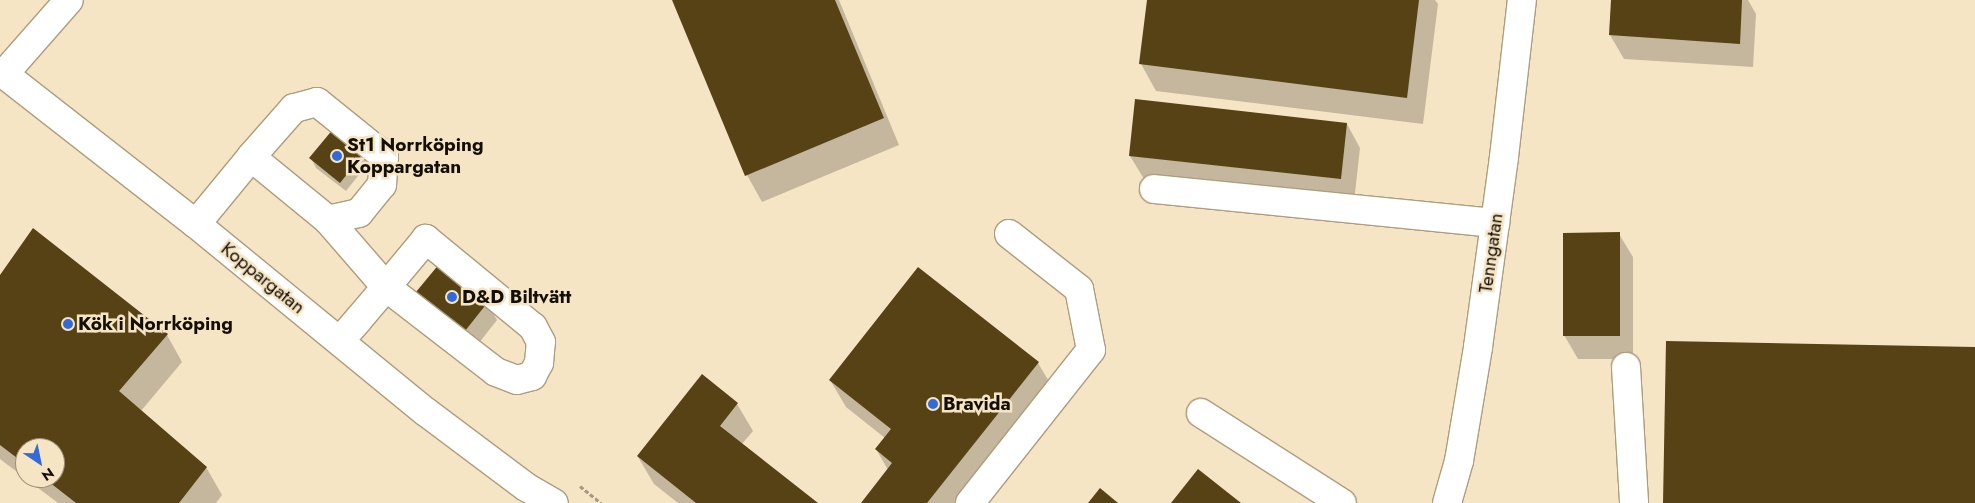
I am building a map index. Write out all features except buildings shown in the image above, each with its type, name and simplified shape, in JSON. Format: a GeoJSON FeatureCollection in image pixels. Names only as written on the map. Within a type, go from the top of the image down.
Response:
{"type":"FeatureCollection","features":[{"type":"Feature","properties":{"kind":"street"},"geometry":{"type":"LineString","coordinates":[[2,72],[69,0]]}},
{"type":"Feature","properties":{"kind":"street","name":"Tenngatan"},"geometry":{"type":"LineString","coordinates":[[1447,503],[1459,461],[1495,223],[1522,0]]}},
{"type":"Feature","properties":{"kind":"street","name":"Koppargatan"},"geometry":{"type":"LineString","coordinates":[[2,72],[196,224],[530,495],[554,503]]}},
{"type":"Feature","properties":{"kind":"street"},"geometry":{"type":"LineString","coordinates":[[196,224],[294,108],[317,102],[384,156],[382,185],[359,213],[328,220]]}},
{"type":"Feature","properties":{"kind":"street"},"geometry":{"type":"LineString","coordinates":[[251,157],[328,220],[386,287],[496,372],[516,380],[532,376],[539,362],[541,342],[533,327],[426,239],[386,287],[340,341]]}},
{"type":"Feature","properties":{"kind":"street"},"geometry":{"type":"LineString","coordinates":[[1154,188],[1495,223]]}},
{"type":"Feature","properties":{"kind":"street"},"geometry":{"type":"LineString","coordinates":[[970,503],[1091,350],[1079,290],[1008,234]]}},
{"type":"Feature","properties":{"kind":"street"},"geometry":{"type":"LineString","coordinates":[[1626,367],[1634,503]]}},
{"type":"Feature","properties":{"kind":"street"},"geometry":{"type":"LineString","coordinates":[[1201,413],[1342,503]]}},
{"type":"Feature","properties":{"kind":"place","name":"St1 Norrköping Koppargatan"},"geometry":{"type":"Point","coordinates":[337,156]}},
{"type":"Feature","properties":{"kind":"place","name":"D&D Biltvätt"},"geometry":{"type":"Point","coordinates":[452,297]}},
{"type":"Feature","properties":{"kind":"place","name":"Kök i Norrköping"},"geometry":{"type":"Point","coordinates":[68,324]}},
{"type":"Feature","properties":{"kind":"place","name":"Bravida"},"geometry":{"type":"Point","coordinates":[933,404]}}]}
